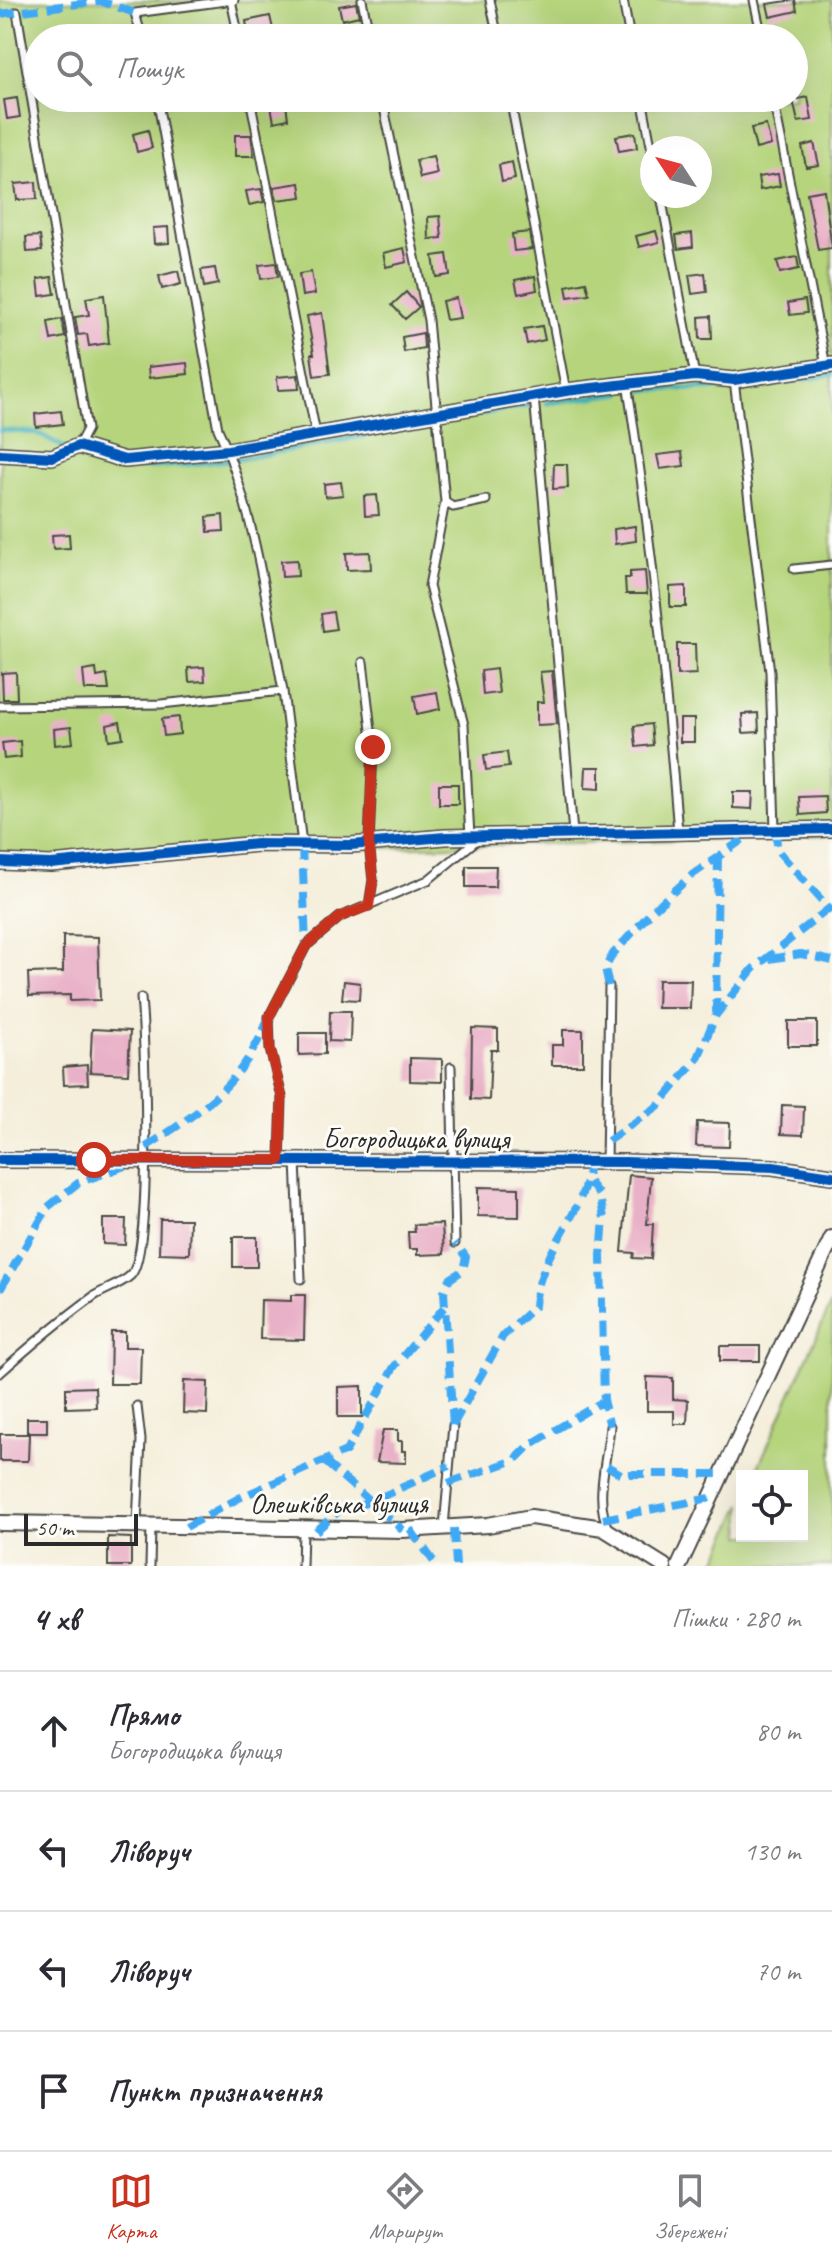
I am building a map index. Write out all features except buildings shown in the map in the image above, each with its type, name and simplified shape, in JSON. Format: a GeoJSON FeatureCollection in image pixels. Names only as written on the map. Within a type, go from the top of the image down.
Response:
{"type":"FeatureCollection","features":[{"type":"Feature","properties":{"kind":"street"},"geometry":{"type":"LineString","coordinates":[[0,454],[52,457],[72,449],[125,460],[228,450],[566,391],[695,376],[734,385],[829,366]]}},
{"type":"Feature","properties":{"kind":"street"},"geometry":{"type":"LineString","coordinates":[[0,862],[51,864],[257,844],[832,829]]}},
{"type":"Feature","properties":{"kind":"street","name":"Богородицька вулиця"},"geometry":{"type":"LineString","coordinates":[[0,1160],[606,1162],[773,1167],[832,1176]]}},
{"type":"Feature","properties":{"kind":"street"},"geometry":{"type":"LineString","coordinates":[[679,1566],[832,1238]]}},
{"type":"Feature","properties":{"kind":"street","name":"Олешківська вулиця"},"geometry":{"type":"LineString","coordinates":[[0,1523],[144,1524],[303,1531],[444,1529],[531,1517],[603,1528],[664,1566]]}},
{"type":"Feature","properties":{"kind":"lane"},"geometry":{"type":"LineString","coordinates":[[138,24],[135,13],[233,0],[237,24]]}},
{"type":"Feature","properties":{"kind":"lane"},"geometry":{"type":"LineString","coordinates":[[362,0],[367,24]]}},
{"type":"Feature","properties":{"kind":"lane"},"geometry":{"type":"LineString","coordinates":[[490,0],[495,24]]}},
{"type":"Feature","properties":{"kind":"lane"},"geometry":{"type":"LineString","coordinates":[[623,0],[627,24]]}},
{"type":"Feature","properties":{"kind":"lane"},"geometry":{"type":"LineString","coordinates":[[754,0],[759,24]]}},
{"type":"Feature","properties":{"kind":"lane"},"geometry":{"type":"LineString","coordinates":[[17,12],[24,54]]}},
{"type":"Feature","properties":{"kind":"lane"},"geometry":{"type":"LineString","coordinates":[[34,112],[87,429],[72,449]]}},
{"type":"Feature","properties":{"kind":"lane"},"geometry":{"type":"LineString","coordinates":[[160,112],[218,429],[228,450],[262,579],[283,691],[302,845]]}},
{"type":"Feature","properties":{"kind":"lane"},"geometry":{"type":"LineString","coordinates":[[253,112],[316,436]]}},
{"type":"Feature","properties":{"kind":"lane"},"geometry":{"type":"LineString","coordinates":[[301,1279],[282,1097],[270,1049],[269,1017],[306,946],[340,917],[428,880],[475,837],[464,725],[429,586],[445,502],[428,320],[385,112]]}},
{"type":"Feature","properties":{"kind":"lane"},"geometry":{"type":"LineString","coordinates":[[513,112],[566,391]]}},
{"type":"Feature","properties":{"kind":"lane"},"geometry":{"type":"LineString","coordinates":[[645,112],[649,136]]}},
{"type":"Feature","properties":{"kind":"lane"},"geometry":{"type":"LineString","coordinates":[[776,112],[829,366]]}},
{"type":"Feature","properties":{"kind":"lane"},"geometry":{"type":"LineString","coordinates":[[663,208],[695,376]]}},
{"type":"Feature","properties":{"kind":"lane"},"geometry":{"type":"LineString","coordinates":[[627,383],[650,527],[668,693],[678,832]]}},
{"type":"Feature","properties":{"kind":"lane"},"geometry":{"type":"LineString","coordinates":[[734,385],[770,672],[775,829]]}},
{"type":"Feature","properties":{"kind":"lane"},"geometry":{"type":"LineString","coordinates":[[534,396],[573,836]]}},
{"type":"Feature","properties":{"kind":"lane"},"geometry":{"type":"LineString","coordinates":[[445,502],[453,507],[486,500]]}},
{"type":"Feature","properties":{"kind":"lane"},"geometry":{"type":"LineString","coordinates":[[794,569],[832,565]]}},
{"type":"Feature","properties":{"kind":"lane"},"geometry":{"type":"LineString","coordinates":[[363,662],[373,747],[369,843],[373,880],[369,906]]}},
{"type":"Feature","properties":{"kind":"lane"},"geometry":{"type":"LineString","coordinates":[[0,706],[161,704],[283,691]]}},
{"type":"Feature","properties":{"kind":"lane"},"geometry":{"type":"LineString","coordinates":[[606,1162],[609,986]]}},
{"type":"Feature","properties":{"kind":"lane"},"geometry":{"type":"LineString","coordinates":[[0,1373],[43,1334],[97,1294],[131,1274],[142,1253],[145,1037],[141,998]]}},
{"type":"Feature","properties":{"kind":"lane"},"geometry":{"type":"LineString","coordinates":[[451,1067],[455,1243]]}},
{"type":"Feature","properties":{"kind":"lane"},"geometry":{"type":"LineString","coordinates":[[137,1406],[144,1524],[150,1566]]}},
{"type":"Feature","properties":{"kind":"lane"},"geometry":{"type":"LineString","coordinates":[[444,1529],[453,1425]]}},
{"type":"Feature","properties":{"kind":"lane"},"geometry":{"type":"LineString","coordinates":[[610,1426],[603,1519],[613,1534]]}},
{"type":"Feature","properties":{"kind":"lane"},"geometry":{"type":"LineString","coordinates":[[302,1566],[303,1531]]}},
{"type":"Feature","properties":{"kind":"green space"},"geometry":{"type":"Polygon","coordinates":[[[832,0],[832,836],[0,858],[0,1],[832,0]]]}},
{"type":"Feature","properties":{"kind":"green space"},"geometry":{"type":"Polygon","coordinates":[[[832,1302],[832,1566],[714,1566],[736,1517],[736,1542],[808,1542],[808,1470],[757,1470],[832,1302]]]}},
{"type":"Feature","properties":{"kind":"waterway"},"geometry":{"type":"LineString","coordinates":[[637,390],[743,388],[832,375]]}},
{"type":"Feature","properties":{"kind":"waterway"},"geometry":{"type":"LineString","coordinates":[[547,403],[621,393]]}},
{"type":"Feature","properties":{"kind":"waterway"},"geometry":{"type":"LineString","coordinates":[[234,460],[530,405]]}},
{"type":"Feature","properties":{"kind":"waterway"},"geometry":{"type":"LineString","coordinates":[[0,430],[37,433],[63,447]]}},
{"type":"Feature","properties":{"kind":"waterway"},"geometry":{"type":"LineString","coordinates":[[72,452],[90,460],[129,467],[228,460]]}},
{"type":"Feature","properties":{"kind":"marked path"},"geometry":{"type":"LineString","coordinates":[[0,14],[100,1],[135,13]]}},
{"type":"Feature","properties":{"kind":"marked path"},"geometry":{"type":"LineString","coordinates":[[775,829],[778,851],[832,912]]}},
{"type":"Feature","properties":{"kind":"marked path"},"geometry":{"type":"LineString","coordinates":[[609,986],[605,968],[613,954],[653,910],[692,875],[752,833]]}},
{"type":"Feature","properties":{"kind":"marked path"},"geometry":{"type":"LineString","coordinates":[[302,845],[306,946]]}},
{"type":"Feature","properties":{"kind":"marked path"},"geometry":{"type":"LineString","coordinates":[[716,1015],[718,851]]}},
{"type":"Feature","properties":{"kind":"marked path"},"geometry":{"type":"LineString","coordinates":[[608,1141],[658,1106],[698,1058],[716,1015],[753,969],[832,906]]}},
{"type":"Feature","properties":{"kind":"marked path"},"geometry":{"type":"LineString","coordinates":[[769,959],[801,954],[832,961]]}},
{"type":"Feature","properties":{"kind":"marked path"},"geometry":{"type":"LineString","coordinates":[[146,1147],[203,1107],[234,1078],[247,1061],[269,1017]]}},
{"type":"Feature","properties":{"kind":"marked path"},"geometry":{"type":"LineString","coordinates":[[453,1425],[503,1336],[535,1306],[545,1266],[581,1196],[588,1162]]}},
{"type":"Feature","properties":{"kind":"marked path"},"geometry":{"type":"LineString","coordinates":[[0,1290],[48,1207],[78,1183],[125,1166]]}},
{"type":"Feature","properties":{"kind":"marked path"},"geometry":{"type":"LineString","coordinates":[[589,1182],[600,1196],[604,1218],[601,1255],[604,1404],[610,1426]]}},
{"type":"Feature","properties":{"kind":"marked path"},"geometry":{"type":"LineString","coordinates":[[453,1425],[444,1292],[450,1279],[463,1270],[466,1257],[455,1243]]}},
{"type":"Feature","properties":{"kind":"marked path"},"geometry":{"type":"LineString","coordinates":[[186,1527],[239,1498],[346,1451],[394,1367],[445,1306]]}},
{"type":"Feature","properties":{"kind":"marked path"},"geometry":{"type":"LineString","coordinates":[[448,1483],[515,1460],[530,1445],[605,1400]]}},
{"type":"Feature","properties":{"kind":"marked path"},"geometry":{"type":"LineString","coordinates":[[324,1461],[403,1530]]}},
{"type":"Feature","properties":{"kind":"marked path"},"geometry":{"type":"LineString","coordinates":[[316,1531],[339,1511],[370,1502],[449,1466]]}},
{"type":"Feature","properties":{"kind":"marked path"},"geometry":{"type":"LineString","coordinates":[[607,1466],[621,1474],[722,1474]]}},
{"type":"Feature","properties":{"kind":"marked path"},"geometry":{"type":"LineString","coordinates":[[603,1519],[710,1498]]}},
{"type":"Feature","properties":{"kind":"marked path"},"geometry":{"type":"LineString","coordinates":[[454,1528],[456,1566]]}},
{"type":"Feature","properties":{"kind":"marked path"},"geometry":{"type":"LineString","coordinates":[[410,1529],[437,1566]]}},
{"type":"Feature","properties":{"kind":"cycle path"},"geometry":{"type":"LineString","coordinates":[[0,454],[52,457],[78,446],[125,460],[228,450],[566,391],[695,376],[734,380],[832,365]]}},
{"type":"Feature","properties":{"kind":"cycle path"},"geometry":{"type":"LineString","coordinates":[[0,862],[51,864],[257,844],[351,845],[445,837],[832,829]]}},
{"type":"Feature","properties":{"kind":"cycle path"},"geometry":{"type":"LineString","coordinates":[[0,1160],[626,1162],[773,1167],[832,1176]]}},
{"type":"Feature","properties":{"kind":"route"},"geometry":{"type":"LineString","coordinates":[[94,1160],[280,1160],[282,1097],[270,1049],[269,1017],[306,946],[340,917],[369,906],[373,880],[369,843],[373,747]]}}]}
